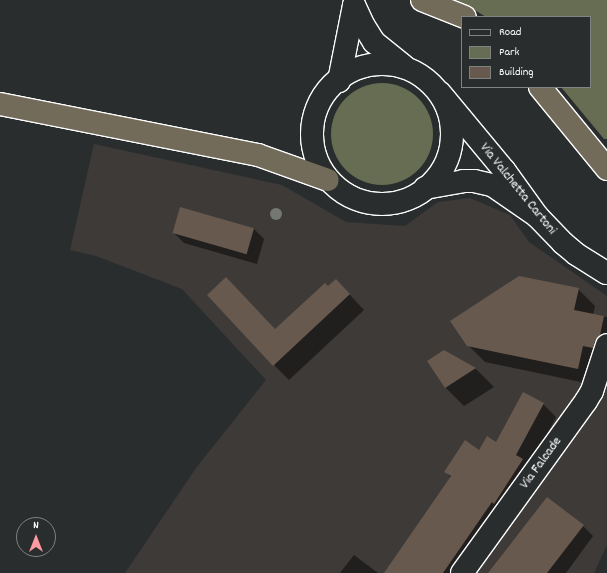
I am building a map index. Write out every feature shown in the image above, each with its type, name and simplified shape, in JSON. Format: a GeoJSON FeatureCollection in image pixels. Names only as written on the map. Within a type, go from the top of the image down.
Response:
{"type":"FeatureCollection","features":[{"type":"Feature","properties":{"kind":"highway"},"geometry":{"type":"LineString","coordinates":[[422,0],[462,16]]}},
{"type":"Feature","properties":{"kind":"highway"},"geometry":{"type":"LineString","coordinates":[[541,88],[607,169]]}},
{"type":"Feature","properties":{"kind":"highway"},"geometry":{"type":"LineString","coordinates":[[0,104],[258,155],[328,180]]}},
{"type":"Feature","properties":{"kind":"street"},"geometry":{"type":"LineString","coordinates":[[339,81],[354,5],[374,42],[405,67]]}},
{"type":"Feature","properties":{"kind":"street","name":"Via Valchetta Cartoni"},"geometry":{"type":"LineString","coordinates":[[440,93],[452,120],[453,135],[451,149],[439,174],[425,188],[407,199],[381,205],[363,202],[352,197],[328,180],[322,172],[314,153],[313,127],[315,116],[321,104],[339,81],[354,71],[371,65],[389,64],[405,67],[426,78],[440,93],[504,170],[537,216],[563,244],[607,273]]}},
{"type":"Feature","properties":{"kind":"street"},"geometry":{"type":"LineString","coordinates":[[425,188],[463,181],[484,183],[499,189],[537,216]]}},
{"type":"Feature","properties":{"kind":"street","name":"Via Falcade"},"geometry":{"type":"LineString","coordinates":[[462,573],[586,401],[592,391],[607,345]]}},
{"type":"Feature","properties":{"kind":"shaded area"},"geometry":{"type":"Polygon","coordinates":[[[94,144],[282,185],[346,222],[405,226],[438,202],[470,198],[510,215],[529,242],[607,296],[607,545],[594,573],[125,573],[196,468],[266,380],[182,289],[96,256],[70,250],[94,144]]]}},
{"type":"Feature","properties":{"kind":"green space"},"geometry":{"type":"Polygon","coordinates":[[[452,0],[607,0],[607,139],[604,139],[562,88],[591,88],[591,16],[484,16],[473,9],[452,0]]]}},
{"type":"Feature","properties":{"kind":"green space"},"geometry":{"type":"Polygon","coordinates":[[[382,83],[402,87],[410,91],[418,98],[425,106],[429,114],[433,134],[429,154],[425,162],[418,170],[410,177],[402,181],[382,185],[362,181],[354,177],[346,170],[339,162],[335,154],[331,134],[335,114],[339,106],[346,98],[354,91],[362,87],[382,83]]]}},
{"type":"Feature","properties":{"kind":"building"},"geometry":{"type":"Polygon","coordinates":[[[180,207],[254,228],[247,254],[173,233],[180,207]]]}},
{"type":"Feature","properties":{"kind":"building"},"geometry":{"type":"Polygon","coordinates":[[[519,276],[579,288],[574,310],[604,316],[600,335],[595,341],[593,348],[583,346],[578,369],[467,346],[450,321],[519,276]]]}},
{"type":"Feature","properties":{"kind":"building"},"geometry":{"type":"Polygon","coordinates":[[[226,277],[275,329],[325,283],[328,286],[336,279],[350,294],[273,366],[207,295],[226,277]]]}},
{"type":"Feature","properties":{"kind":"building"},"geometry":{"type":"Polygon","coordinates":[[[444,350],[476,368],[445,388],[427,361],[444,350]]]}},
{"type":"Feature","properties":{"kind":"building"},"geometry":{"type":"Polygon","coordinates":[[[523,392],[544,403],[516,455],[523,459],[494,504],[492,502],[443,573],[384,573],[451,476],[444,472],[465,440],[479,450],[487,436],[496,442],[523,392]]]}},
{"type":"Feature","properties":{"kind":"building"},"geometry":{"type":"Polygon","coordinates":[[[547,497],[584,525],[547,573],[488,573],[547,497]]]}}]}
